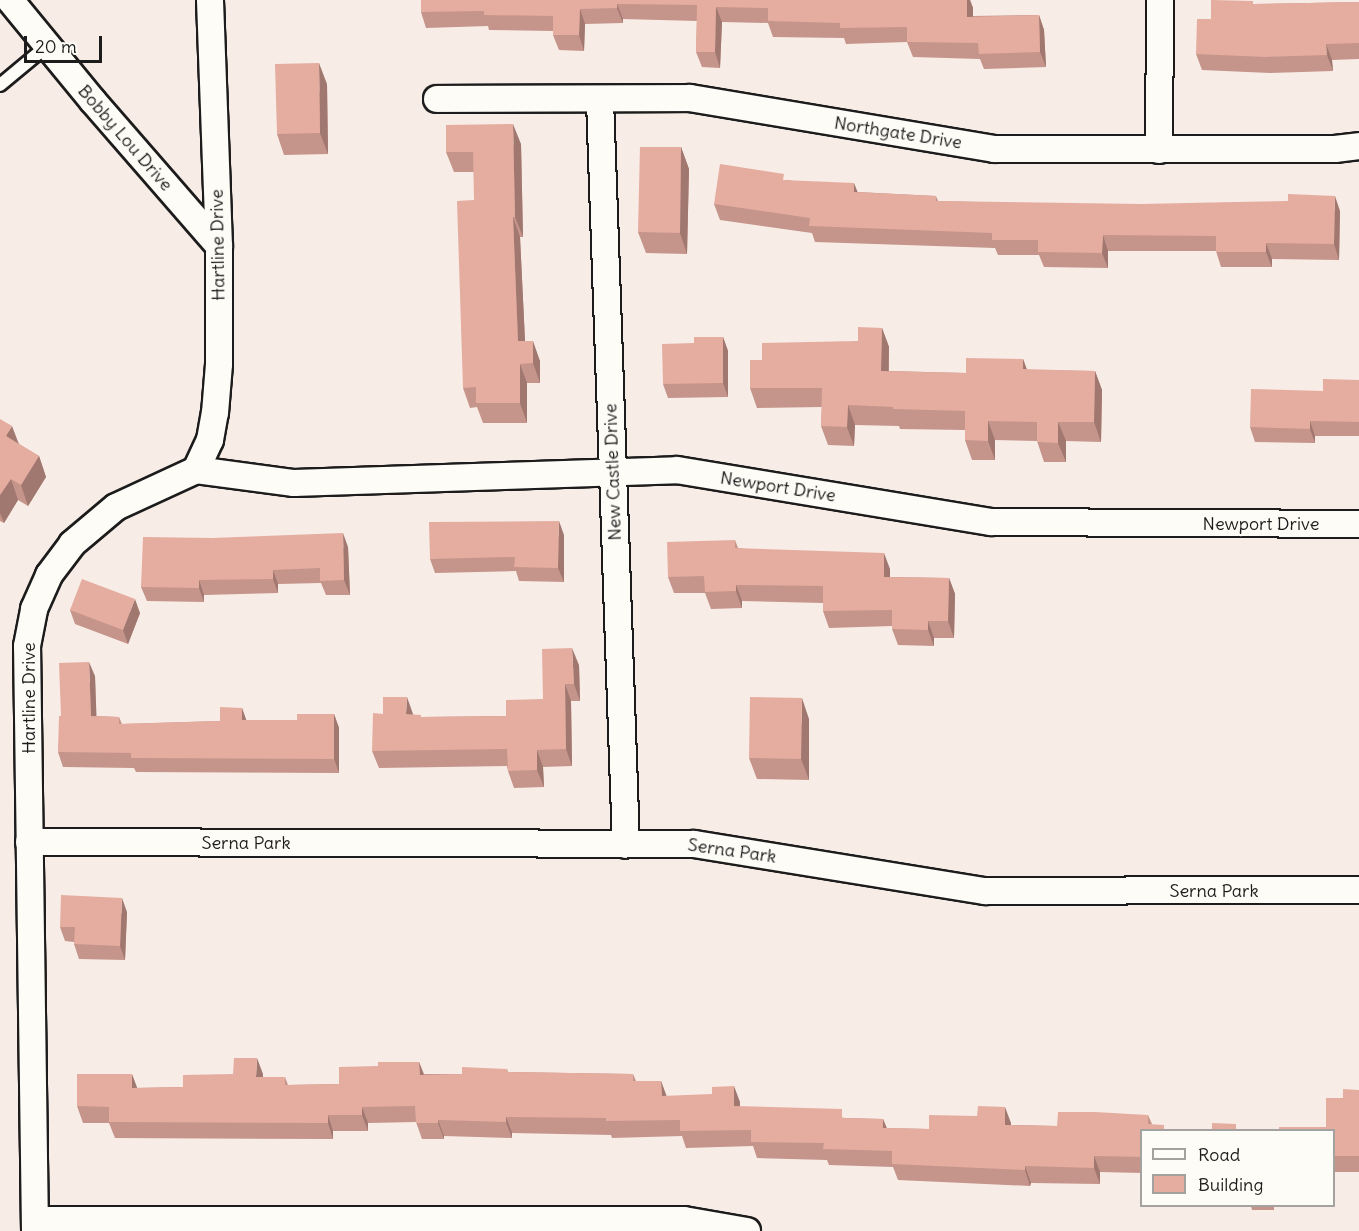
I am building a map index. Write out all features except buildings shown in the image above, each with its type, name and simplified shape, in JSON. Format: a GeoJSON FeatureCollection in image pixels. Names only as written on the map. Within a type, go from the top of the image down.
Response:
{"type":"FeatureCollection","features":[{"type":"Feature","properties":{"kind":"street","name":"Bobby Lou Drive"},"geometry":{"type":"LineString","coordinates":[[10,0],[219,246]]}},
{"type":"Feature","properties":{"kind":"street","name":"Hartline Drive"},"geometry":{"type":"LineString","coordinates":[[35,1226],[27,646],[34,609],[50,574],[72,544],[116,507],[196,470],[210,440],[219,364],[219,246],[210,0]]}},
{"type":"Feature","properties":{"kind":"street"},"geometry":{"type":"LineString","coordinates":[[1159,150],[1160,0]]}},
{"type":"Feature","properties":{"kind":"street","name":"Northgate Drive"},"geometry":{"type":"LineString","coordinates":[[437,99],[690,98],[994,149],[1335,149],[1359,146]]}},
{"type":"Feature","properties":{"kind":"street","name":"New Castle Drive"},"geometry":{"type":"LineString","coordinates":[[600,100],[626,845]]}},
{"type":"Feature","properties":{"kind":"street","name":"Newport Drive"},"geometry":{"type":"LineString","coordinates":[[196,470],[294,483],[677,470],[991,522],[1359,524]]}},
{"type":"Feature","properties":{"kind":"street","name":"Serna Park"},"geometry":{"type":"LineString","coordinates":[[30,842],[694,844],[985,891],[1359,890]]}},
{"type":"Feature","properties":{"kind":"street"},"geometry":{"type":"LineString","coordinates":[[35,1226],[684,1220],[747,1231]]}},
{"type":"Feature","properties":{"kind":"lane"},"geometry":{"type":"LineString","coordinates":[[0,85],[48,45]]}}]}
